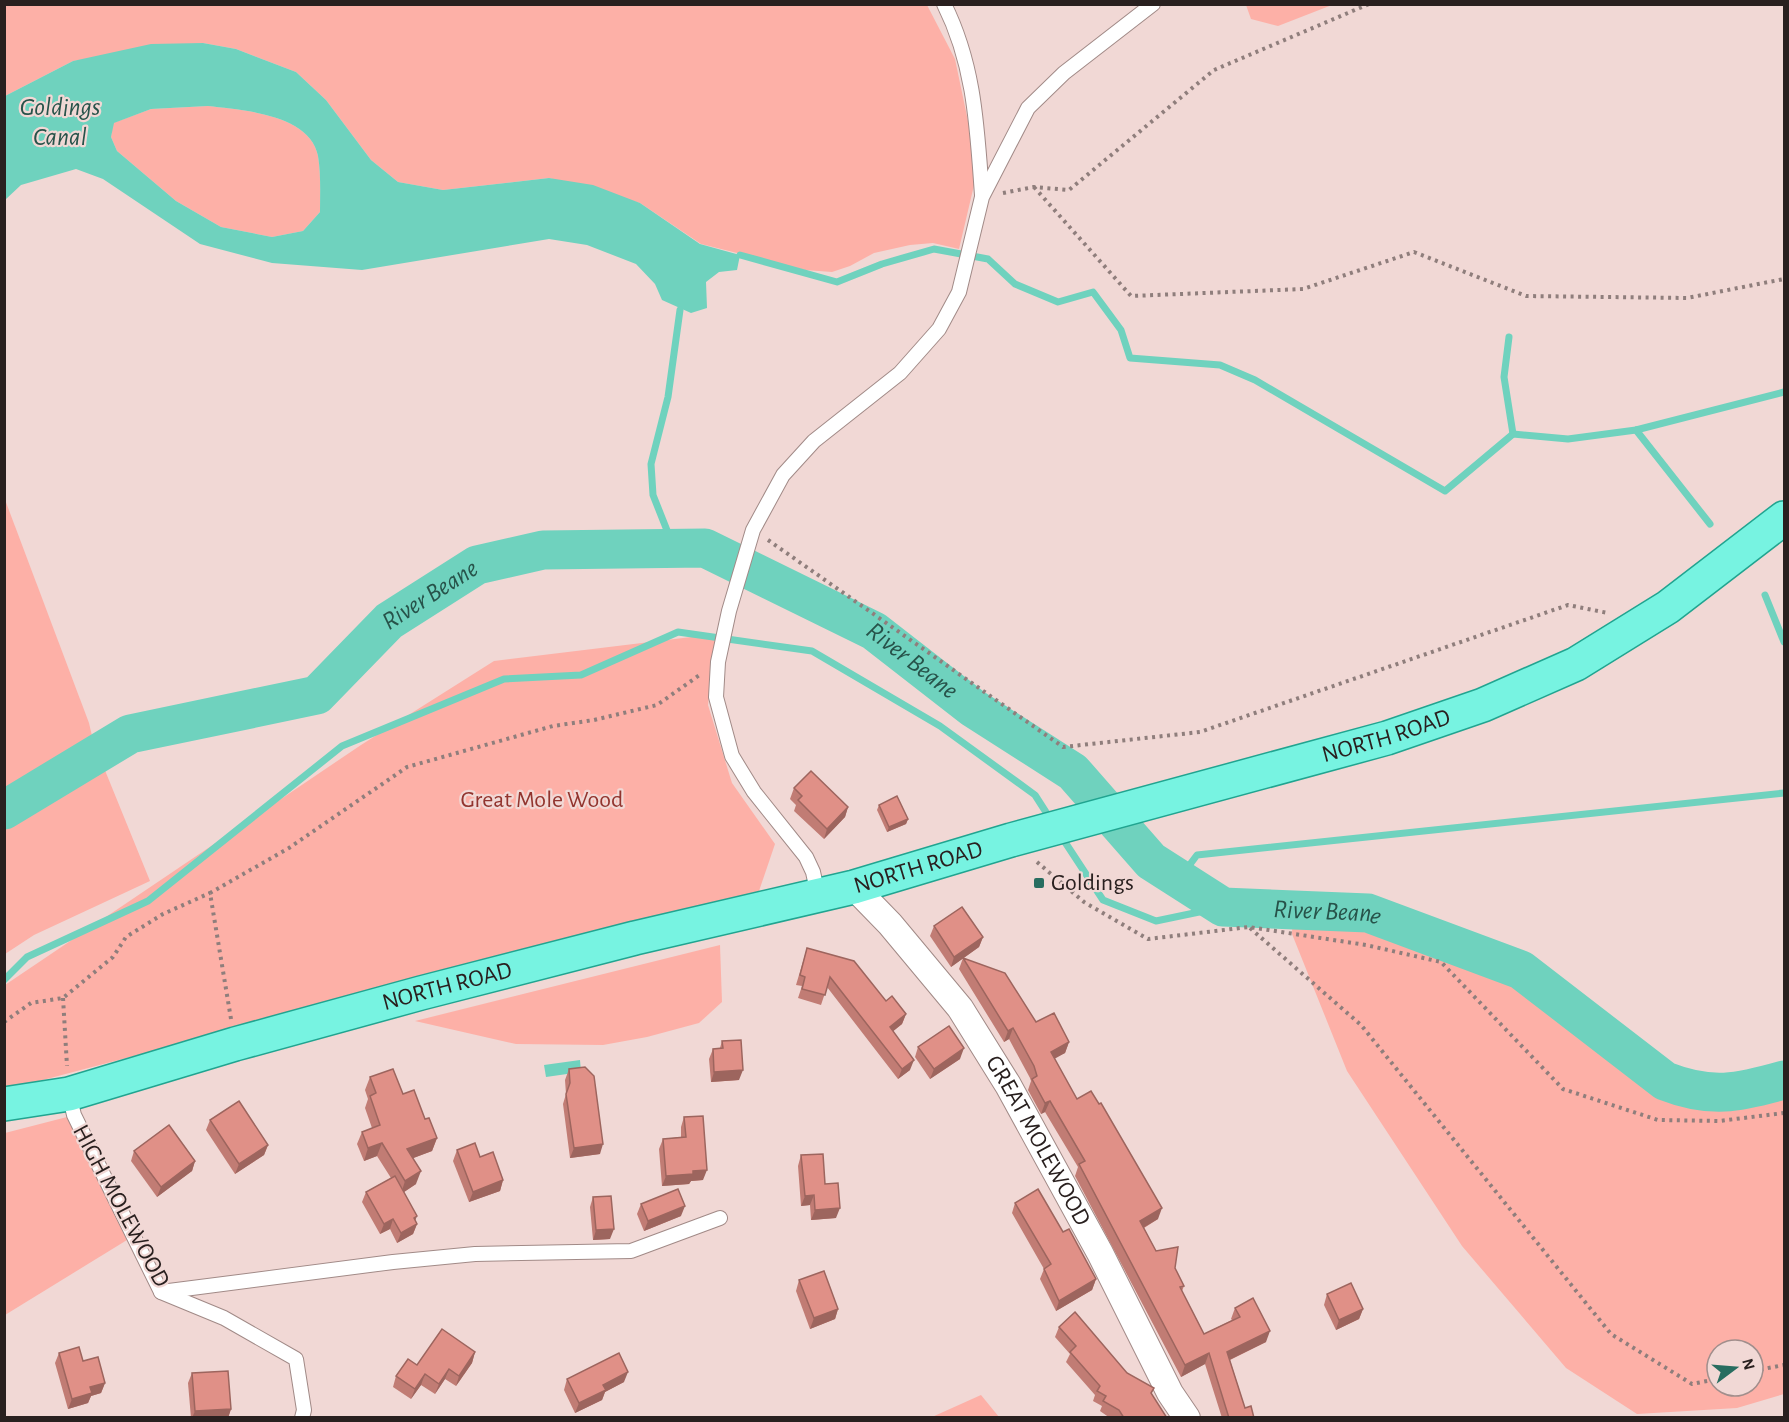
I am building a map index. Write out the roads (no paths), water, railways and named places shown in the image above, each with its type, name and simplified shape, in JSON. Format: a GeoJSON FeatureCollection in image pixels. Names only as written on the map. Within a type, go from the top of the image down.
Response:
{"type":"FeatureCollection","features":[{"type":"Feature","properties":{"kind":"main road","name":"NORTH ROAD"},"geometry":{"type":"LineString","coordinates":[[4,1104],[69,1094],[235,1044],[635,938],[854,887],[1011,840],[1387,738],[1483,705],[1576,663],[1668,607],[1785,518]]}},
{"type":"Feature","properties":{"kind":"street","name":"GREAT MOLEWOOD"},"geometry":{"type":"LineString","coordinates":[[854,887],[890,924],[960,1008],[1018,1104],[1100,1253],[1170,1393],[1186,1418]]}},
{"type":"Feature","properties":{"kind":"lane"},"geometry":{"type":"LineString","coordinates":[[818,895],[813,872],[806,857],[754,792],[732,756],[716,697],[719,657],[729,610],[752,534],[783,475],[814,441],[900,373],[939,329],[959,292],[974,239],[982,197],[975,101],[960,35],[944,4]]}},
{"type":"Feature","properties":{"kind":"lane"},"geometry":{"type":"LineString","coordinates":[[982,197],[1028,108],[1064,73],[1153,4]]}},
{"type":"Feature","properties":{"kind":"lane","name":"HIGH MOLEWOOD"},"geometry":{"type":"LineString","coordinates":[[69,1094],[74,1115],[161,1292],[224,1318],[297,1359],[304,1410],[302,1418]]}},
{"type":"Feature","properties":{"kind":"lane"},"geometry":{"type":"LineString","coordinates":[[161,1292],[393,1262],[475,1254],[631,1251],[720,1218]]}},
{"type":"Feature","properties":{"kind":"water","name":"Goldings Canal"},"geometry":{"type":"Polygon","coordinates":[[[203,43],[236,49],[296,72],[326,100],[371,160],[398,182],[443,190],[549,178],[593,185],[640,203],[700,244],[740,255],[737,270],[719,272],[706,282],[707,308],[691,313],[662,300],[655,284],[636,264],[587,245],[549,239],[362,270],[272,263],[200,244],[103,179],[76,169],[21,185],[5,200],[5,96],[73,61],[151,44],[203,43]],[[208,106],[151,109],[114,123],[111,137],[117,151],[176,201],[221,227],[272,237],[303,231],[320,212],[319,163],[312,142],[302,131],[273,117],[208,106]]]}},
{"type":"Feature","properties":{"kind":"water"},"geometry":{"type":"Polygon","coordinates":[[[580,1060],[581,1072],[546,1077],[544,1065],[580,1060]]]}},
{"type":"Feature","properties":{"kind":"waterway"},"geometry":{"type":"LineString","coordinates":[[740,255],[837,282],[882,264],[934,249],[988,259],[1015,284],[1058,302],[1093,292],[1121,330],[1130,358],[1220,365],[1255,380],[1445,491],[1513,434],[1568,439],[1636,430],[1784,392]]}},
{"type":"Feature","properties":{"kind":"waterway"},"geometry":{"type":"LineString","coordinates":[[674,548],[653,495],[651,464],[668,397],[680,310]]}},
{"type":"Feature","properties":{"kind":"waterway"},"geometry":{"type":"LineString","coordinates":[[1509,337],[1504,377],[1513,434]]}},
{"type":"Feature","properties":{"kind":"waterway"},"geometry":{"type":"LineString","coordinates":[[1636,430],[1710,524]]}},
{"type":"Feature","properties":{"kind":"waterway","name":"River Beane"},"geometry":{"type":"LineString","coordinates":[[4,810],[130,734],[317,695],[389,621],[477,565],[543,550],[705,548],[874,631],[973,708],[1073,772],[1151,861],[1223,907],[1368,913],[1521,970],[1665,1081],[1681,1087],[1724,1092],[1784,1080]]}},
{"type":"Feature","properties":{"kind":"waterway"},"geometry":{"type":"LineString","coordinates":[[1765,595],[1784,642]]}},
{"type":"Feature","properties":{"kind":"waterway"},"geometry":{"type":"LineString","coordinates":[[4,980],[27,957],[148,901],[342,746],[504,679],[581,675],[678,632],[812,651],[940,726],[1035,795],[1051,820]]}},
{"type":"Feature","properties":{"kind":"waterway"},"geometry":{"type":"LineString","coordinates":[[1179,879],[1197,855],[1784,793]]}},
{"type":"Feature","properties":{"kind":"waterway"},"geometry":{"type":"LineString","coordinates":[[1061,836],[1103,900],[1156,921],[1223,907]]}},
{"type":"Feature","properties":{"kind":"place","name":"Goldings"},"geometry":{"type":"Point","coordinates":[1039,883]}},
{"type":"Feature","properties":{"kind":"park label","name":"Great Mole Wood"},"geometry":{"type":"Point","coordinates":[542,800]}}]}
